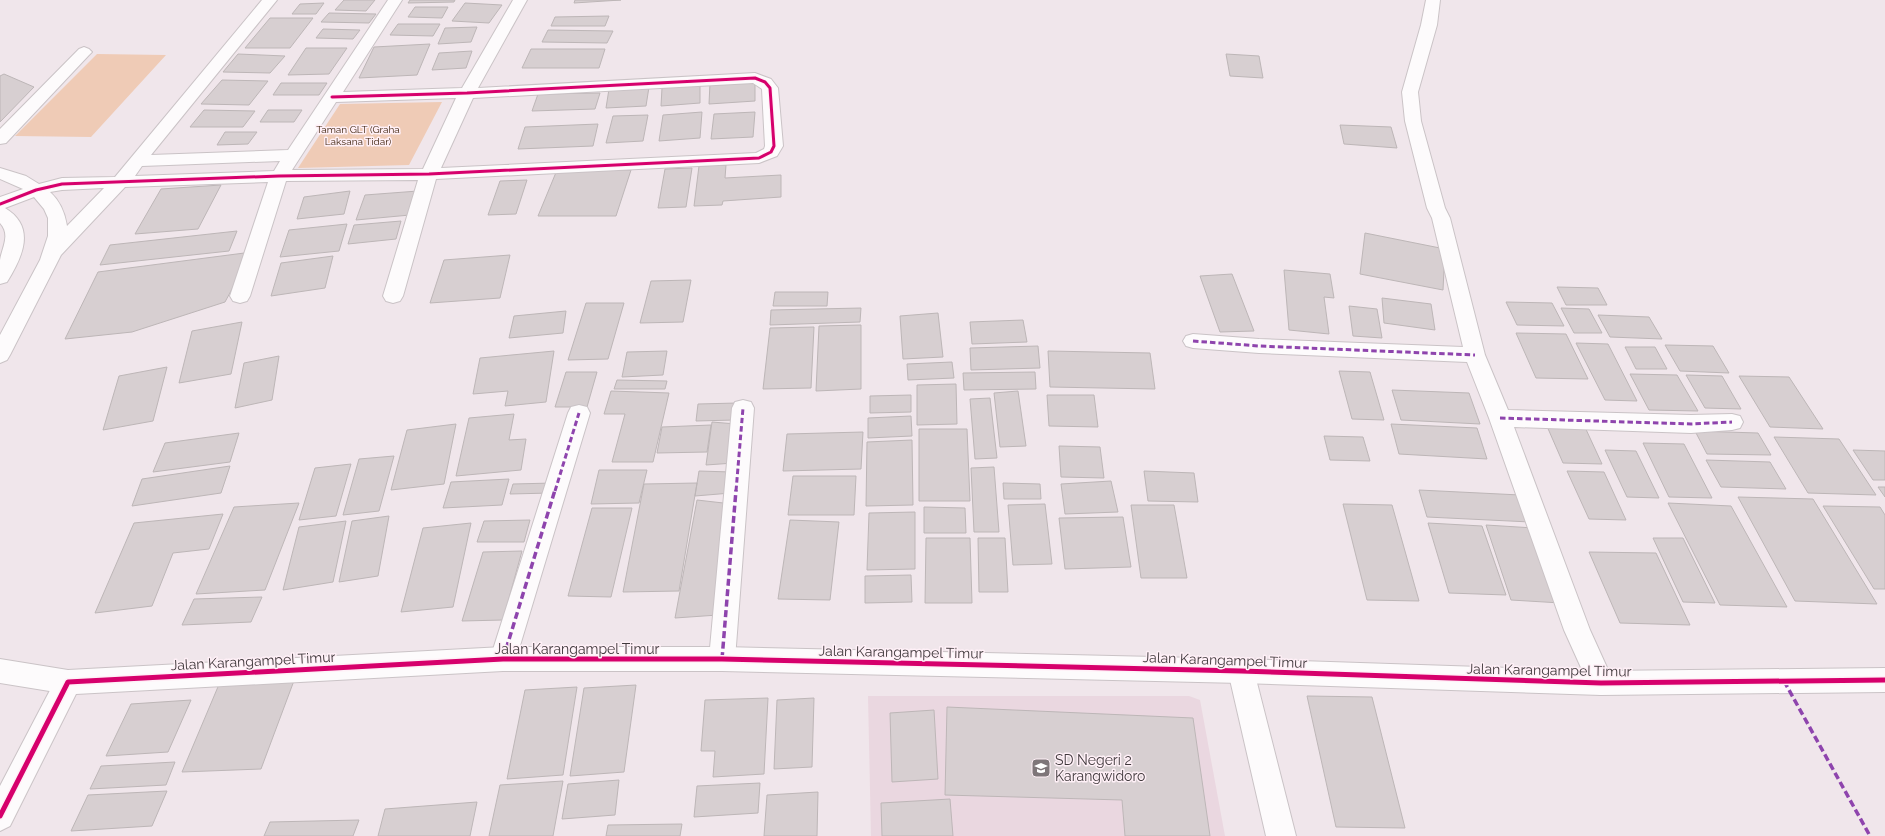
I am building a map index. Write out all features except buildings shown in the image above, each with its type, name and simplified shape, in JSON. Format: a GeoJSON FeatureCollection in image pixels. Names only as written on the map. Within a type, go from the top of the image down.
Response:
{"type":"FeatureCollection","features":[{"type":"Feature","properties":{"kind":"street"},"geometry":{"type":"LineString","coordinates":[[52,253],[120,182],[270,0]]}},
{"type":"Feature","properties":{"kind":"street"},"geometry":{"type":"LineString","coordinates":[[240,296],[279,176],[395,0]]}},
{"type":"Feature","properties":{"kind":"street"},"geometry":{"type":"LineString","coordinates":[[393,296],[428,174],[467,93],[520,0]]}},
{"type":"Feature","properties":{"kind":"street"},"geometry":{"type":"LineString","coordinates":[[1433,0],[1429,24],[1410,92],[1413,120],[1436,208],[1441,218],[1475,355],[1500,418],[1577,630],[1601,683]]}},
{"type":"Feature","properties":{"kind":"street"},"geometry":{"type":"LineString","coordinates":[[0,139],[84,52]]}},
{"type":"Feature","properties":{"kind":"street"},"geometry":{"type":"LineString","coordinates":[[0,204],[36,190],[62,184],[279,176],[428,174],[759,158],[771,152],[774,146],[770,88],[765,82],[755,78],[467,93],[332,96]]}},
{"type":"Feature","properties":{"kind":"street"},"geometry":{"type":"LineString","coordinates":[[138,161],[292,155]]}},
{"type":"Feature","properties":{"kind":"street"},"geometry":{"type":"LineString","coordinates":[[0,173],[22,180],[36,190],[54,210],[58,228],[52,253],[0,356]]}},
{"type":"Feature","properties":{"kind":"street"},"geometry":{"type":"LineString","coordinates":[[0,213],[12,226],[15,238],[12,254],[0,277]]}},
{"type":"Feature","properties":{"kind":"street"},"geometry":{"type":"LineString","coordinates":[[1193,341],[1259,346],[1475,355]]}},
{"type":"Feature","properties":{"kind":"street"},"geometry":{"type":"LineString","coordinates":[[722,659],[744,408]]}},
{"type":"Feature","properties":{"kind":"street"},"geometry":{"type":"LineString","coordinates":[[503,659],[579,413]]}},
{"type":"Feature","properties":{"kind":"street"},"geometry":{"type":"LineString","coordinates":[[1500,418],[1691,424],[1732,422]]}},
{"type":"Feature","properties":{"kind":"street","name":"Jalan Karangampel Timur"},"geometry":{"type":"LineString","coordinates":[[0,671],[68,682],[503,659],[722,659],[1241,671],[1601,683],[1885,680]]}},
{"type":"Feature","properties":{"kind":"street"},"geometry":{"type":"LineString","coordinates":[[1241,671],[1281,836]]}},
{"type":"Feature","properties":{"kind":"street"},"geometry":{"type":"LineString","coordinates":[[0,816],[68,682]]}},
{"type":"Feature","properties":{"kind":"shaded area","name":"SD Negeri 2 Karangwidoro"},"geometry":{"type":"Polygon","coordinates":[[[868,696],[1189,696],[1200,700],[1225,836],[871,836],[868,696]]]}},
{"type":"Feature","properties":{"kind":"green space"},"geometry":{"type":"Polygon","coordinates":[[[97,54],[166,55],[91,137],[15,136],[97,54]]]}},
{"type":"Feature","properties":{"kind":"green space","name":"Taman GLT (Graha Laksana Tidar)"},"geometry":{"type":"Polygon","coordinates":[[[442,102],[409,165],[298,168],[340,104],[442,102]]]}},
{"type":"Feature","properties":{"kind":"marked path"},"geometry":{"type":"LineString","coordinates":[[1193,341],[1259,346],[1475,355]]}},
{"type":"Feature","properties":{"kind":"marked path"},"geometry":{"type":"LineString","coordinates":[[722,659],[743,408]]}},
{"type":"Feature","properties":{"kind":"marked path"},"geometry":{"type":"LineString","coordinates":[[503,659],[579,413]]}},
{"type":"Feature","properties":{"kind":"marked path"},"geometry":{"type":"LineString","coordinates":[[1500,418],[1691,424],[1732,422]]}},
{"type":"Feature","properties":{"kind":"marked path"},"geometry":{"type":"LineString","coordinates":[[1784,681],[1870,836]]}},
{"type":"Feature","properties":{"kind":"cycle path"},"geometry":{"type":"LineString","coordinates":[[0,204],[36,190],[62,184],[279,176],[429,174],[759,158],[771,152],[774,146],[770,88],[765,82],[755,78],[467,93],[332,97]]}},
{"type":"Feature","properties":{"kind":"cycle path"},"geometry":{"type":"LineString","coordinates":[[0,816],[68,682],[503,659],[722,659],[1241,671],[1601,683],[1885,680]]}},
{"type":"Feature","properties":{"kind":"place","name":"SD Negeri 2 Karangwidoro"},"geometry":{"type":"Point","coordinates":[1041,768]}}]}
